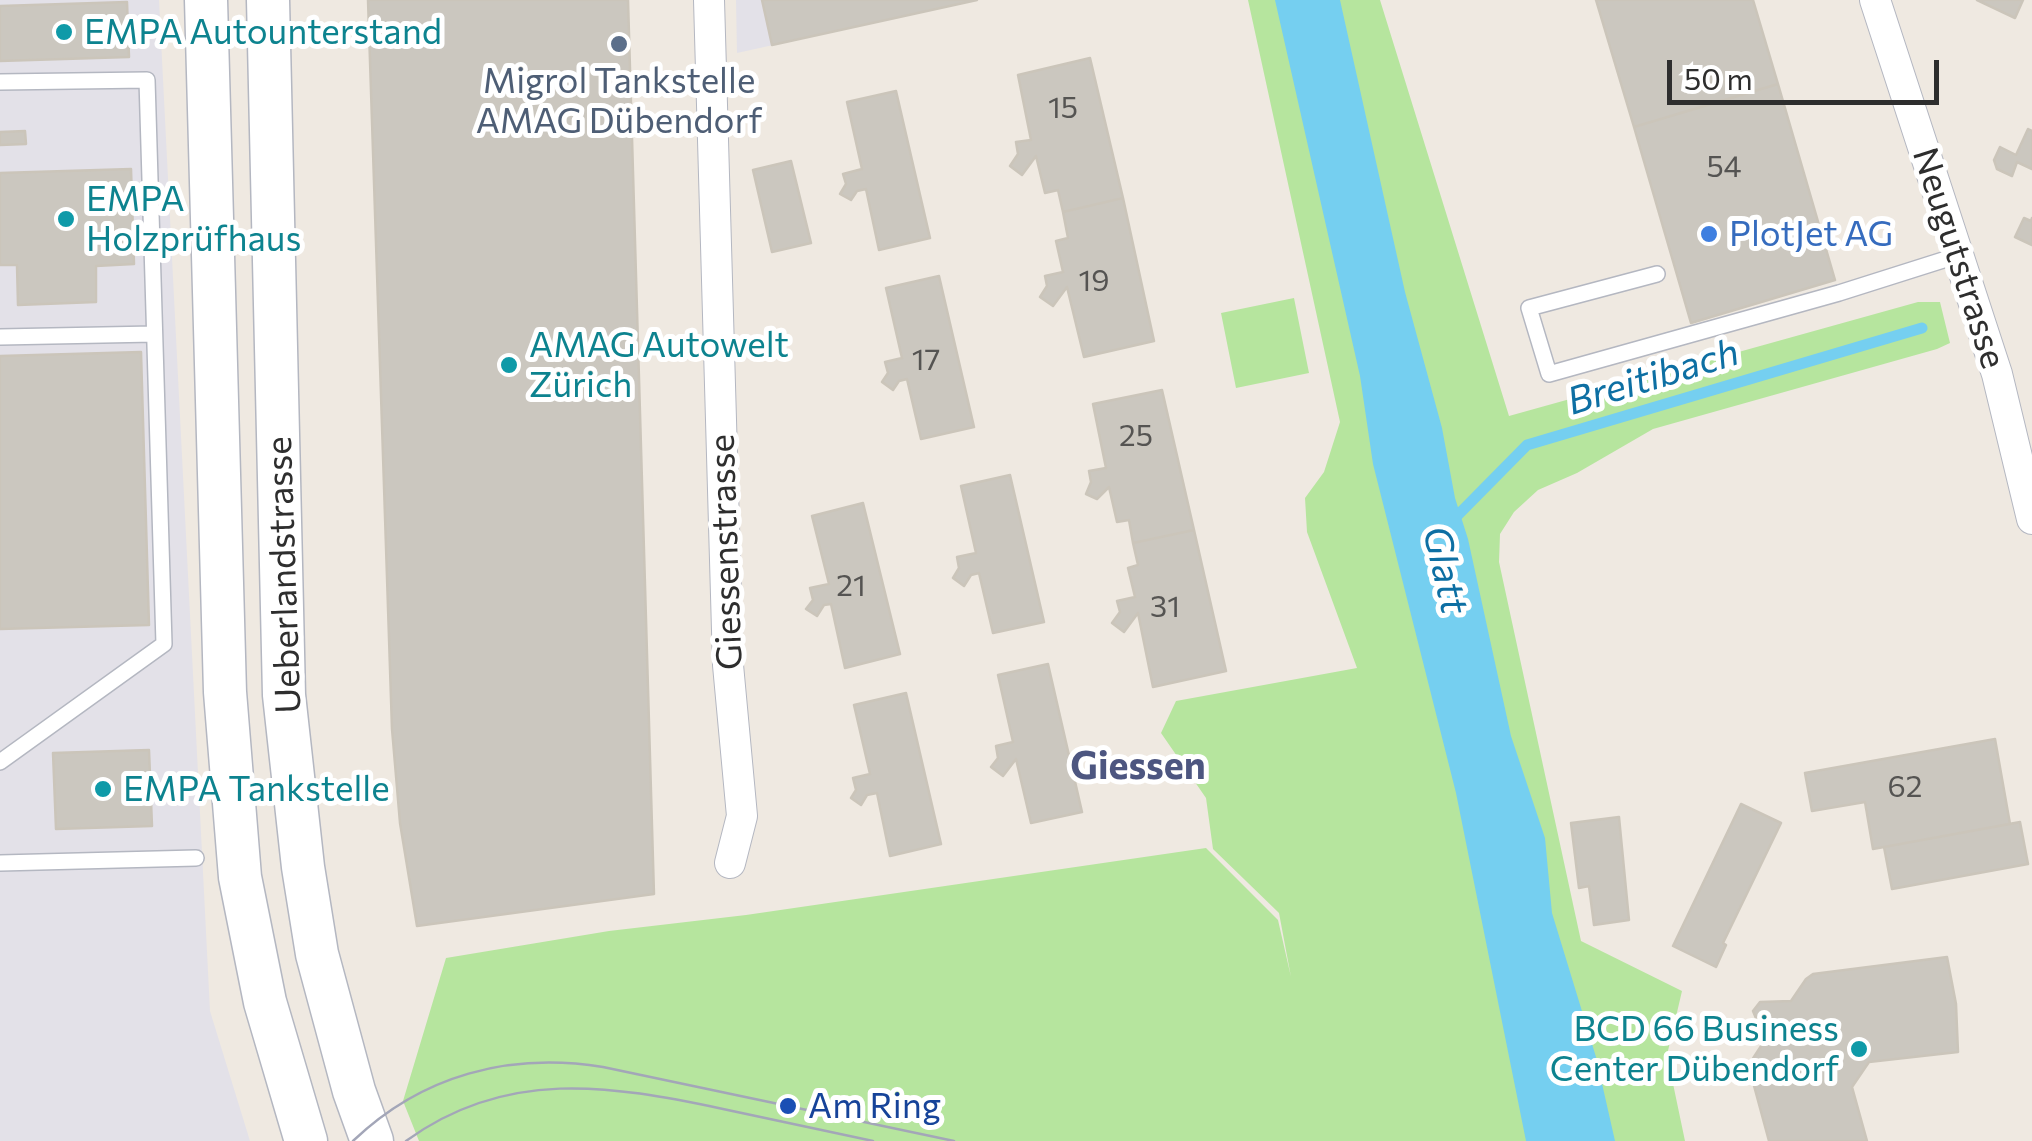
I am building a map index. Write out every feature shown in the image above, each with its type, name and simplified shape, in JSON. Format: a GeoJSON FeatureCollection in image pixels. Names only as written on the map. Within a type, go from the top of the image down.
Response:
{"type":"FeatureCollection","features":[{"type":"Feature","properties":{"kind":"main road","name":"Ueberlandstrasse"},"geometry":{"type":"LineString","coordinates":[[206,0],[225,692],[240,877],[265,1002],[306,1141]]}},
{"type":"Feature","properties":{"kind":"main road","name":"Ueberlandstrasse"},"geometry":{"type":"LineString","coordinates":[[268,0],[284,695],[302,867],[317,954],[372,1141]]}},
{"type":"Feature","properties":{"kind":"street","name":"Giessenstrasse"},"geometry":{"type":"LineString","coordinates":[[709,0],[728,665],[742,816],[730,863]]}},
{"type":"Feature","properties":{"kind":"street","name":"Neugutstrasse"},"geometry":{"type":"LineString","coordinates":[[1875,0],[1996,374],[2032,520]]}},
{"type":"Feature","properties":{"kind":"lane"},"geometry":{"type":"LineString","coordinates":[[0,82],[148,80],[164,644],[0,762]]}},
{"type":"Feature","properties":{"kind":"lane"},"geometry":{"type":"LineString","coordinates":[[1657,274],[1529,308],[1549,374],[1839,293],[1959,255]]}},
{"type":"Feature","properties":{"kind":"lane"},"geometry":{"type":"LineString","coordinates":[[0,337],[154,334]]}},
{"type":"Feature","properties":{"kind":"lane"},"geometry":{"type":"LineString","coordinates":[[0,863],[196,858]]}},
{"type":"Feature","properties":{"kind":"shaded area"},"geometry":{"type":"Polygon","coordinates":[[[0,0],[159,0],[210,1011],[250,1141],[0,1141],[0,0]]]}},
{"type":"Feature","properties":{"kind":"shaded area"},"geometry":{"type":"Polygon","coordinates":[[[736,0],[977,0],[737,53],[736,0]]]}},
{"type":"Feature","properties":{"kind":"green space"},"geometry":{"type":"Polygon","coordinates":[[[1248,0],[1380,0],[1509,416],[1918,302],[1940,302],[1950,343],[1653,429],[1577,473],[1538,490],[1514,512],[1500,534],[1499,562],[1581,941],[1682,991],[1667,1055],[1685,1141],[419,1141],[403,1101],[446,958],[609,931],[746,915],[1206,848],[1278,920],[1291,977],[1279,913],[1213,849],[1206,798],[1161,733],[1176,701],[1357,668],[1307,532],[1305,498],[1324,472],[1340,422],[1248,0]]]}},
{"type":"Feature","properties":{"kind":"green space"},"geometry":{"type":"Polygon","coordinates":[[[1294,298],[1309,373],[1236,388],[1221,313],[1294,298]]]}},
{"type":"Feature","properties":{"kind":"water","name":"Glatt"},"geometry":{"type":"Polygon","coordinates":[[[1275,0],[1340,0],[1511,736],[1545,838],[1552,913],[1596,1057],[1615,1141],[1526,1141],[1456,793],[1373,464],[1360,376],[1275,0]]]}},
{"type":"Feature","properties":{"kind":"building","name":"AMAG Autowelt Zürich"},"geometry":{"type":"Polygon","coordinates":[[[368,0],[628,0],[654,894],[417,926],[400,823],[392,729],[368,0]]]}},
{"type":"Feature","properties":{"kind":"building"},"geometry":{"type":"Polygon","coordinates":[[[762,0],[977,0],[772,45],[762,0]]]}},
{"type":"Feature","properties":{"kind":"building"},"geometry":{"type":"Polygon","coordinates":[[[1596,0],[1753,0],[1778,84],[1634,127],[1596,0]]]}},
{"type":"Feature","properties":{"kind":"building"},"geometry":{"type":"Polygon","coordinates":[[[1977,0],[2023,0],[2015,18],[1977,0]]]}},
{"type":"Feature","properties":{"kind":"building","name":"EMPA Autounterstand"},"geometry":{"type":"Polygon","coordinates":[[[127,2],[129,57],[0,61],[0,6],[127,2]]]}},
{"type":"Feature","properties":{"kind":"building"},"geometry":{"type":"Polygon","coordinates":[[[1090,58],[1123,198],[1063,212],[1058,190],[1045,193],[1036,156],[1022,175],[1010,166],[1018,154],[1016,142],[1031,140],[1018,75],[1090,58]]]}},
{"type":"Feature","properties":{"kind":"building"},"geometry":{"type":"Polygon","coordinates":[[[1778,84],[1835,280],[1691,323],[1634,127],[1778,84]]]}},
{"type":"Feature","properties":{"kind":"building"},"geometry":{"type":"Polygon","coordinates":[[[896,91],[930,238],[879,250],[866,189],[857,191],[851,200],[840,194],[846,184],[843,174],[862,169],[847,102],[896,91]]]}},
{"type":"Feature","properties":{"kind":"building"},"geometry":{"type":"Polygon","coordinates":[[[2028,129],[2032,131],[2032,169],[2017,162],[2012,176],[1997,169],[1994,160],[2000,147],[2016,155],[2028,129]]]}},
{"type":"Feature","properties":{"kind":"building"},"geometry":{"type":"Polygon","coordinates":[[[25,131],[26,144],[0,145],[0,132],[25,131]]]}},
{"type":"Feature","properties":{"kind":"building"},"geometry":{"type":"Polygon","coordinates":[[[791,161],[811,243],[772,252],[753,170],[791,161]]]}},
{"type":"Feature","properties":{"kind":"building","name":"EMPA Holzprüfhaus"},"geometry":{"type":"Polygon","coordinates":[[[131,169],[134,264],[96,266],[96,302],[18,305],[17,265],[0,265],[0,173],[131,169]]]}},
{"type":"Feature","properties":{"kind":"building"},"geometry":{"type":"Polygon","coordinates":[[[1123,198],[1154,341],[1084,357],[1067,287],[1053,306],[1040,297],[1047,286],[1045,276],[1063,272],[1056,241],[1068,238],[1063,212],[1123,198]]]}},
{"type":"Feature","properties":{"kind":"building"},"geometry":{"type":"Polygon","coordinates":[[[2024,218],[2032,218],[2032,245],[2015,237],[2024,218]]]}},
{"type":"Feature","properties":{"kind":"building"},"geometry":{"type":"Polygon","coordinates":[[[939,276],[974,427],[921,439],[907,379],[899,381],[893,390],[882,382],[888,373],[885,362],[902,358],[886,288],[939,276]]]}},
{"type":"Feature","properties":{"kind":"building"},"geometry":{"type":"Polygon","coordinates":[[[141,352],[149,625],[0,629],[0,356],[141,352]]]}},
{"type":"Feature","properties":{"kind":"building"},"geometry":{"type":"Polygon","coordinates":[[[1162,390],[1194,530],[1133,543],[1129,520],[1117,522],[1109,487],[1097,499],[1086,494],[1091,482],[1089,471],[1106,468],[1093,404],[1162,390]]]}},
{"type":"Feature","properties":{"kind":"building"},"geometry":{"type":"Polygon","coordinates":[[[1010,475],[1044,622],[993,633],[979,573],[971,575],[964,586],[953,578],[959,568],[957,557],[976,553],[961,486],[1010,475]]]}},
{"type":"Feature","properties":{"kind":"building"},"geometry":{"type":"Polygon","coordinates":[[[863,503],[900,654],[845,668],[831,604],[824,605],[817,616],[806,609],[813,600],[810,588],[829,584],[812,516],[863,503]]]}},
{"type":"Feature","properties":{"kind":"building"},"geometry":{"type":"Polygon","coordinates":[[[1194,530],[1226,671],[1153,687],[1138,613],[1124,632],[1112,623],[1120,612],[1117,601],[1135,597],[1128,568],[1138,565],[1133,543],[1194,530]]]}},
{"type":"Feature","properties":{"kind":"building"},"geometry":{"type":"Polygon","coordinates":[[[1048,664],[1082,812],[1031,823],[1016,759],[1003,776],[991,767],[998,758],[996,746],[1013,742],[998,675],[1048,664]]]}},
{"type":"Feature","properties":{"kind":"building"},"geometry":{"type":"Polygon","coordinates":[[[906,693],[941,844],[890,856],[877,793],[867,795],[861,805],[851,798],[856,790],[853,778],[870,774],[854,705],[906,693]]]}},
{"type":"Feature","properties":{"kind":"building"},"geometry":{"type":"Polygon","coordinates":[[[1995,739],[2010,824],[1873,849],[1865,802],[1812,811],[1805,773],[1995,739]]]}},
{"type":"Feature","properties":{"kind":"building","name":"EMPA Tankstelle"},"geometry":{"type":"Polygon","coordinates":[[[149,750],[152,826],[56,829],[53,753],[149,750]]]}},
{"type":"Feature","properties":{"kind":"building"},"geometry":{"type":"Polygon","coordinates":[[[1741,804],[1781,823],[1723,943],[1726,945],[1716,967],[1673,946],[1741,804]]]}},
{"type":"Feature","properties":{"kind":"building"},"geometry":{"type":"Polygon","coordinates":[[[1619,817],[1629,920],[1594,925],[1589,886],[1579,888],[1571,823],[1619,817]]]}},
{"type":"Feature","properties":{"kind":"building"},"geometry":{"type":"Polygon","coordinates":[[[2020,822],[2028,864],[1892,889],[1884,847],[2020,822]]]}},
{"type":"Feature","properties":{"kind":"building","name":"BCD 66 Business Center Dübendorf"},"geometry":{"type":"Polygon","coordinates":[[[1947,957],[1956,1004],[1958,1052],[1869,1062],[1852,1087],[1867,1141],[1769,1141],[1750,1071],[1750,1063],[1765,1040],[1753,1011],[1760,1002],[1791,1001],[1813,974],[1947,957]]]}},
{"type":"Feature","properties":{"kind":"waterway","name":"Breitibach"},"geometry":{"type":"LineString","coordinates":[[1450,523],[1527,445],[1922,328]]}},
{"type":"Feature","properties":{"kind":"tram line"},"geometry":{"type":"LineString","coordinates":[[353,1141],[408,1099],[438,1085],[501,1066],[534,1063],[603,1067],[954,1141]]}},
{"type":"Feature","properties":{"kind":"tram line"},"geometry":{"type":"LineString","coordinates":[[406,1141],[444,1118],[482,1102],[520,1092],[560,1089],[599,1089],[681,1100],[873,1141]]}},
{"type":"Feature","properties":{"kind":"place","name":"EMPA Autounterstand"},"geometry":{"type":"Point","coordinates":[64,32]}},
{"type":"Feature","properties":{"kind":"place","name":"Migrol Tankstelle AMAG Dübendorf"},"geometry":{"type":"Point","coordinates":[619,44]}},
{"type":"Feature","properties":{"kind":"place","name":"EMPA Holzprüfhaus"},"geometry":{"type":"Point","coordinates":[66,219]}},
{"type":"Feature","properties":{"kind":"place","name":"PlotJet AG"},"geometry":{"type":"Point","coordinates":[1709,234]}},
{"type":"Feature","properties":{"kind":"place","name":"AMAG Autowelt Zürich"},"geometry":{"type":"Point","coordinates":[509,365]}},
{"type":"Feature","properties":{"kind":"place","name":"EMPA Tankstelle"},"geometry":{"type":"Point","coordinates":[103,789]}},
{"type":"Feature","properties":{"kind":"place","name":"BCD 66 Business Center Dübendorf"},"geometry":{"type":"Point","coordinates":[1859,1049]}},
{"type":"Feature","properties":{"kind":"place","name":"Am Ring"},"geometry":{"type":"Point","coordinates":[788,1106]}},
{"type":"Feature","properties":{"kind":"district","name":"Giessen"},"geometry":{"type":"Point","coordinates":[1138,766]}}]}
